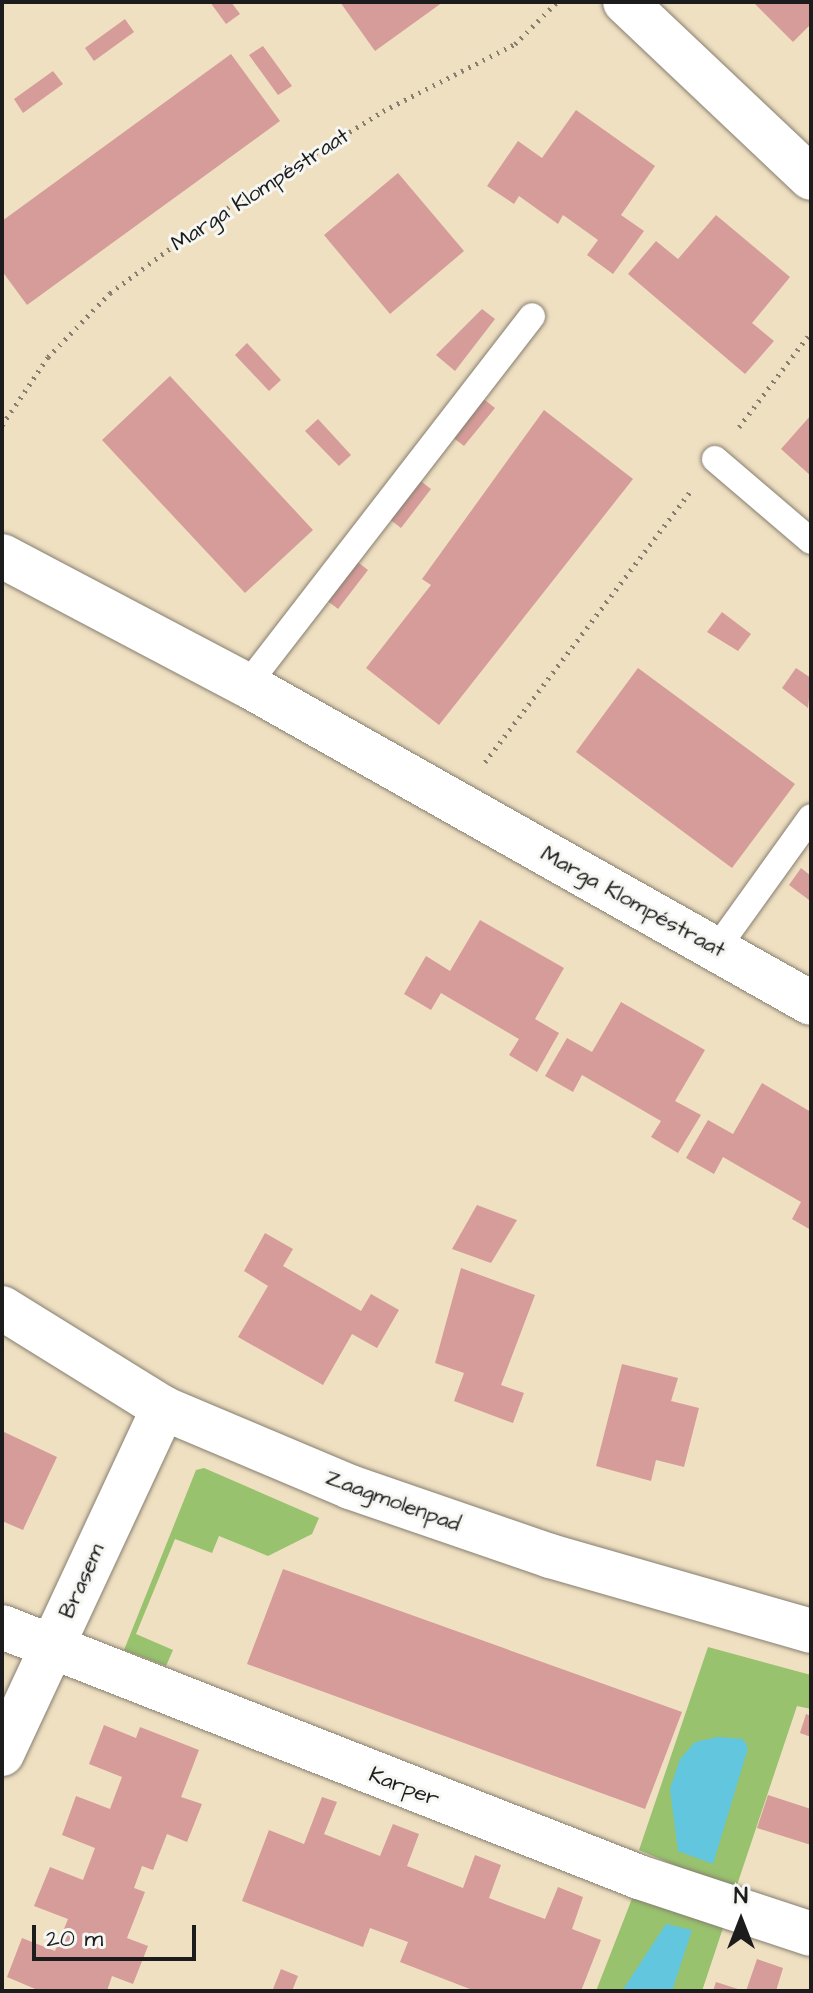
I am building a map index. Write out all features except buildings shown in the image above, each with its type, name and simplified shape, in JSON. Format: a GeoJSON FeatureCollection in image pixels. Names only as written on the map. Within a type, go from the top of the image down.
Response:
{"type":"FeatureCollection","features":[{"type":"Feature","properties":{"kind":"street"},"geometry":{"type":"LineString","coordinates":[[625,2],[811,178]]}},
{"type":"Feature","properties":{"kind":"street","name":"Marga Klompéstraat"},"geometry":{"type":"LineString","coordinates":[[2,556],[247,685],[453,804],[717,948],[811,1003]]}},
{"type":"Feature","properties":{"kind":"street","name":"Zaagmolenpad"},"geometry":{"type":"LineString","coordinates":[[2,1308],[163,1408],[350,1487],[550,1556],[811,1631]]}},
{"type":"Feature","properties":{"kind":"street","name":"Brasem"},"geometry":{"type":"LineString","coordinates":[[2,1754],[163,1408]]}},
{"type":"Feature","properties":{"kind":"street","name":"Karper"},"geometry":{"type":"LineString","coordinates":[[2,1627],[50,1651],[639,1877],[811,1934]]}},
{"type":"Feature","properties":{"kind":"lane"},"geometry":{"type":"LineString","coordinates":[[247,685],[532,316]]}},
{"type":"Feature","properties":{"kind":"lane"},"geometry":{"type":"LineString","coordinates":[[715,459],[811,541]]}},
{"type":"Feature","properties":{"kind":"lane"},"geometry":{"type":"LineString","coordinates":[[717,948],[811,817]]}},
{"type":"Feature","properties":{"kind":"path","name":"Marga Klompéstraat"},"geometry":{"type":"LineString","coordinates":[[2,425],[48,357],[110,293],[207,221],[383,111],[515,44],[557,2]]}},
{"type":"Feature","properties":{"kind":"path"},"geometry":{"type":"LineString","coordinates":[[453,804],[811,332]]}},
{"type":"Feature","properties":{"kind":"green space"},"geometry":{"type":"Polygon","coordinates":[[[204,1468],[319,1518],[312,1534],[268,1556],[219,1536],[212,1553],[175,1539],[136,1634],[173,1650],[166,1666],[124,1650],[196,1470],[204,1468]]]}},
{"type":"Feature","properties":{"kind":"green space"},"geometry":{"type":"Polygon","coordinates":[[[708,1647],[811,1675],[811,1709],[797,1706],[735,1891],[639,1850],[708,1647]]]}},
{"type":"Feature","properties":{"kind":"green space"},"geometry":{"type":"Polygon","coordinates":[[[635,1891],[725,1922],[702,1991],[596,1991],[635,1891]]]}},
{"type":"Feature","properties":{"kind":"water"},"geometry":{"type":"Polygon","coordinates":[[[718,1737],[743,1739],[748,1748],[713,1864],[678,1851],[670,1789],[680,1759],[695,1742],[718,1737]]]}},
{"type":"Feature","properties":{"kind":"water"},"geometry":{"type":"Polygon","coordinates":[[[666,1924],[692,1930],[672,1991],[622,1991],[666,1924]]]}}]}
